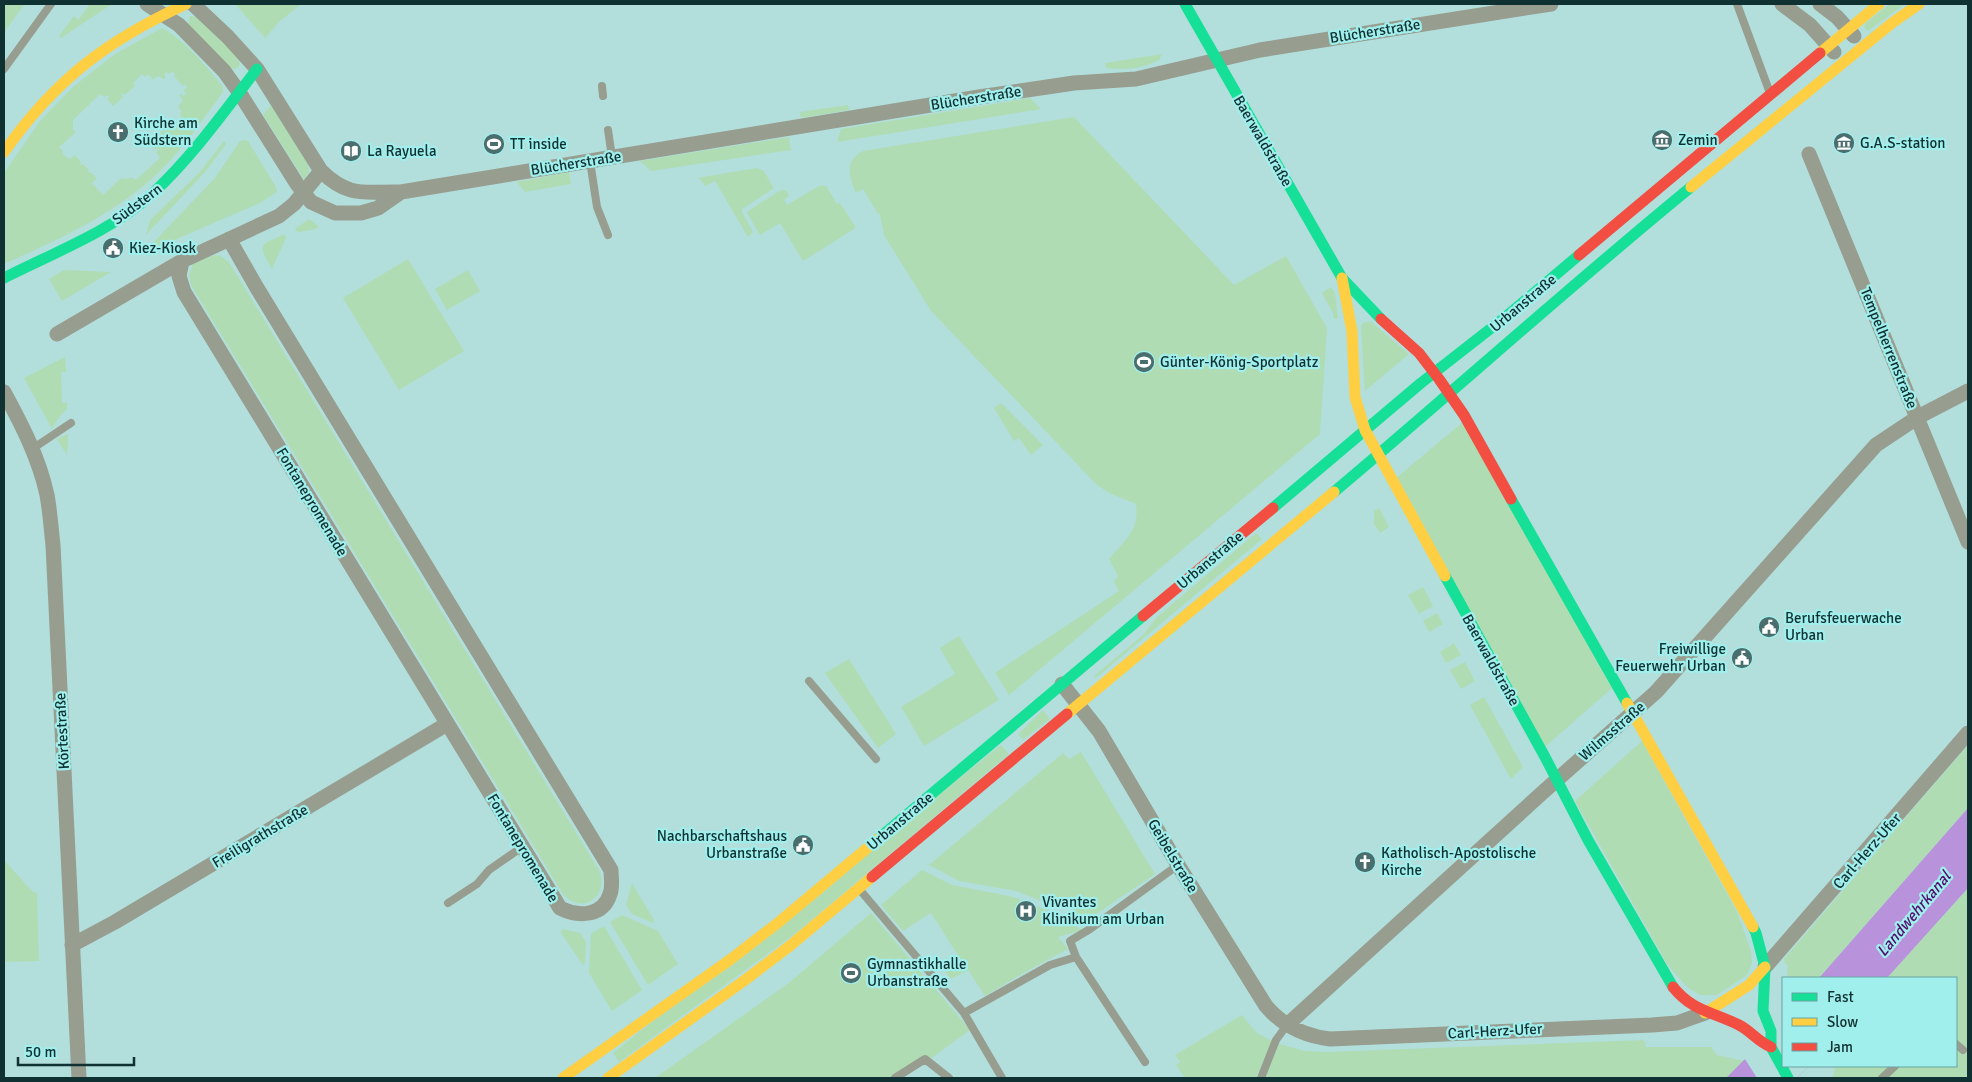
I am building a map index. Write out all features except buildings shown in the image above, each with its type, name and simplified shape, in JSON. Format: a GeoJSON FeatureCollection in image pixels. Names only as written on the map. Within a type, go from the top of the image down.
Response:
{"type":"FeatureCollection","features":[{"type":"Feature","properties":{"kind":"main road"},"geometry":{"type":"LineString","coordinates":[[4,152],[35,109],[76,71],[116,40],[186,4]]}},
{"type":"Feature","properties":{"kind":"main road","name":"Baerwaldstraße"},"geometry":{"type":"LineString","coordinates":[[1185,4],[1342,278],[1372,311],[1418,353],[1450,393],[1464,415],[1756,933],[1765,967],[1762,1011],[1771,1032],[1766,1045],[1756,1040],[1741,1026],[1705,1013],[1689,1005],[1678,995],[1588,840],[1557,779],[1377,455],[1365,430],[1355,397],[1352,331],[1342,278]]}},
{"type":"Feature","properties":{"kind":"main road"},"geometry":{"type":"LineString","coordinates":[[1847,29],[1879,4]]}},
{"type":"Feature","properties":{"kind":"main road"},"geometry":{"type":"LineString","coordinates":[[1843,63],[1918,4]]}},
{"type":"Feature","properties":{"kind":"main road","name":"Urbanstraße"},"geometry":{"type":"LineString","coordinates":[[609,1074],[765,966],[858,888],[1015,741],[1062,684],[1264,521],[1365,430],[1492,328],[1740,122],[1847,29]]}},
{"type":"Feature","properties":{"kind":"main road","name":"Urbanstraße"},"geometry":{"type":"LineString","coordinates":[[563,1078],[600,1058],[1015,741],[1079,704],[1275,534],[1377,455],[1450,393],[1504,343],[1843,63]]}},
{"type":"Feature","properties":{"kind":"main road","name":"Südstern"},"geometry":{"type":"LineString","coordinates":[[4,278],[111,224],[151,195],[188,158],[257,69]]}},
{"type":"Feature","properties":{"kind":"main road"},"geometry":{"type":"LineString","coordinates":[[1705,1013],[1749,985],[1765,967]]}},
{"type":"Feature","properties":{"kind":"main road"},"geometry":{"type":"LineString","coordinates":[[1741,1026],[1754,1019],[1762,1011]]}},
{"type":"Feature","properties":{"kind":"main road"},"geometry":{"type":"LineString","coordinates":[[1766,1045],[1788,1078]]}},
{"type":"Feature","properties":{"kind":"street"},"geometry":{"type":"LineString","coordinates":[[146,4],[178,25],[207,52],[239,92],[304,194]]}},
{"type":"Feature","properties":{"kind":"street"},"geometry":{"type":"LineString","coordinates":[[57,334],[182,261],[279,216],[304,194],[322,171],[257,69],[228,37],[193,4]]}},
{"type":"Feature","properties":{"kind":"street","name":"Blücherstraße"},"geometry":{"type":"LineString","coordinates":[[322,171],[332,182],[353,192],[401,192],[979,97],[1074,83],[1136,78],[1260,50],[1551,4]]}},
{"type":"Feature","properties":{"kind":"street"},"geometry":{"type":"LineString","coordinates":[[1782,4],[1804,20],[1843,63]]}},
{"type":"Feature","properties":{"kind":"street"},"geometry":{"type":"LineString","coordinates":[[1820,4],[1863,47]]}},
{"type":"Feature","properties":{"kind":"street","name":"Tempelherrenstraße"},"geometry":{"type":"LineString","coordinates":[[1809,154],[1968,542]]}},
{"type":"Feature","properties":{"kind":"street","name":"Blücherstraße"},"geometry":{"type":"LineString","coordinates":[[304,194],[311,202],[323,209],[335,213],[348,214],[378,208],[401,192]]}},
{"type":"Feature","properties":{"kind":"street","name":"Fontanepromenade"},"geometry":{"type":"LineString","coordinates":[[182,261],[179,276],[184,292],[560,908],[571,914],[589,914],[606,902],[611,893],[611,870],[607,861],[257,288],[229,239]]}},
{"type":"Feature","properties":{"kind":"street","name":"Wilmsstraße"},"geometry":{"type":"LineString","coordinates":[[1287,1025],[1557,779],[1656,692],[1876,445],[1918,417],[1968,391]]}},
{"type":"Feature","properties":{"kind":"street","name":"Körtestraße"},"geometry":{"type":"LineString","coordinates":[[4,392],[32,448],[47,495],[54,545],[79,1078]]}},
{"type":"Feature","properties":{"kind":"street","name":"Geibelstraße"},"geometry":{"type":"LineString","coordinates":[[1062,684],[1099,731],[1178,865],[1266,1006],[1276,1018],[1287,1025]]}},
{"type":"Feature","properties":{"kind":"street","name":"Freiligrathstraße"},"geometry":{"type":"LineString","coordinates":[[72,945],[115,922],[447,724]]}},
{"type":"Feature","properties":{"kind":"street","name":"Carl-Herz-Ufer"},"geometry":{"type":"LineString","coordinates":[[1765,967],[1968,732]]}},
{"type":"Feature","properties":{"kind":"street","name":"Carl-Herz-Ufer"},"geometry":{"type":"LineString","coordinates":[[1287,1025],[1308,1035],[1330,1039],[1670,1024],[1705,1013]]}},
{"type":"Feature","properties":{"kind":"lane"},"geometry":{"type":"LineString","coordinates":[[4,69],[51,4]]}},
{"type":"Feature","properties":{"kind":"lane"},"geometry":{"type":"LineString","coordinates":[[1736,4],[1771,94]]}},
{"type":"Feature","properties":{"kind":"lane"},"geometry":{"type":"LineString","coordinates":[[602,86],[603,96]]}},
{"type":"Feature","properties":{"kind":"lane"},"geometry":{"type":"LineString","coordinates":[[1740,122],[1752,137]]}},
{"type":"Feature","properties":{"kind":"lane"},"geometry":{"type":"LineString","coordinates":[[608,130],[612,157]]}},
{"type":"Feature","properties":{"kind":"lane"},"geometry":{"type":"LineString","coordinates":[[590,160],[597,207],[608,235]]}},
{"type":"Feature","properties":{"kind":"lane"},"geometry":{"type":"LineString","coordinates":[[1492,328],[1504,343]]}},
{"type":"Feature","properties":{"kind":"lane"},"geometry":{"type":"LineString","coordinates":[[32,448],[72,423]]}},
{"type":"Feature","properties":{"kind":"lane"},"geometry":{"type":"LineString","coordinates":[[809,681],[876,759]]}},
{"type":"Feature","properties":{"kind":"lane"},"geometry":{"type":"LineString","coordinates":[[448,903],[477,884],[489,870],[522,847]]}},
{"type":"Feature","properties":{"kind":"lane"},"geometry":{"type":"LineString","coordinates":[[1145,1062],[1076,957],[1070,941],[1090,929],[1178,865]]}},
{"type":"Feature","properties":{"kind":"lane"},"geometry":{"type":"LineString","coordinates":[[858,888],[964,1013],[1002,1078]]}},
{"type":"Feature","properties":{"kind":"lane"},"geometry":{"type":"LineString","coordinates":[[964,1013],[1050,965],[1076,957]]}},
{"type":"Feature","properties":{"kind":"lane"},"geometry":{"type":"LineString","coordinates":[[1261,1078],[1276,1040],[1287,1025]]}},
{"type":"Feature","properties":{"kind":"lane"},"geometry":{"type":"LineString","coordinates":[[1957,1045],[1962,1050]]}},
{"type":"Feature","properties":{"kind":"lane"},"geometry":{"type":"LineString","coordinates":[[895,1078],[924,1058],[949,1078]]}},
{"type":"Feature","properties":{"kind":"lane"},"geometry":{"type":"LineString","coordinates":[[1882,1078],[1894,1067]]}},
{"type":"Feature","properties":{"kind":"green space"},"geometry":{"type":"Polygon","coordinates":[[[4,4],[25,4],[4,32],[4,4]]]}},
{"type":"Feature","properties":{"kind":"green space"},"geometry":{"type":"Polygon","coordinates":[[[90,4],[112,4],[61,38],[59,36],[74,16],[78,20],[90,4]]]}},
{"type":"Feature","properties":{"kind":"green space"},"geometry":{"type":"Polygon","coordinates":[[[235,4],[301,4],[279,22],[265,38],[235,4]]]}},
{"type":"Feature","properties":{"kind":"green space"},"geometry":{"type":"Polygon","coordinates":[[[1890,4],[1905,4],[1868,31],[1864,27],[1866,23],[1890,4]]]}},
{"type":"Feature","properties":{"kind":"green space"},"geometry":{"type":"Polygon","coordinates":[[[190,16],[196,17],[227,46],[240,64],[238,68],[231,69],[188,25],[190,16]]]}},
{"type":"Feature","properties":{"kind":"green space"},"geometry":{"type":"Polygon","coordinates":[[[162,28],[179,39],[195,54],[223,87],[223,92],[176,154],[141,188],[85,225],[4,264],[4,173],[40,121],[73,87],[115,54],[162,28]],[[173,71],[169,74],[166,72],[164,79],[158,76],[153,80],[148,74],[145,77],[142,74],[133,83],[135,86],[125,95],[122,93],[123,97],[113,106],[107,99],[108,95],[105,97],[100,94],[73,120],[73,130],[76,132],[59,147],[63,151],[62,154],[70,159],[75,155],[81,162],[80,165],[83,164],[89,170],[87,173],[90,172],[97,178],[92,183],[103,195],[121,178],[128,179],[130,177],[136,180],[160,158],[156,152],[159,150],[157,148],[155,150],[149,144],[158,135],[161,137],[163,135],[160,133],[170,124],[173,126],[182,118],[180,114],[182,112],[178,106],[182,99],[179,95],[183,96],[186,94],[184,90],[187,87],[185,84],[183,86],[174,76],[173,71]]]}},
{"type":"Feature","properties":{"kind":"green space"},"geometry":{"type":"Polygon","coordinates":[[[1162,54],[1159,60],[1140,67],[1127,69],[1106,68],[1105,63],[1162,54]]]}},
{"type":"Feature","properties":{"kind":"green space"},"geometry":{"type":"Polygon","coordinates":[[[1030,98],[1041,109],[837,142],[841,129],[1030,98]]]}},
{"type":"Feature","properties":{"kind":"green space"},"geometry":{"type":"Polygon","coordinates":[[[271,105],[308,164],[309,172],[305,179],[263,115],[271,105]]]}},
{"type":"Feature","properties":{"kind":"green space"},"geometry":{"type":"Polygon","coordinates":[[[848,105],[849,110],[801,118],[800,112],[848,105]]]}},
{"type":"Feature","properties":{"kind":"green space","name":"Günter-König-Sportplatz"},"geometry":{"type":"Polygon","coordinates":[[[1074,117],[1234,285],[1286,256],[1327,328],[1320,434],[1009,695],[995,673],[1119,591],[1114,582],[1118,576],[1109,559],[1126,540],[1133,528],[1137,513],[1136,504],[1109,493],[1096,484],[931,311],[884,235],[880,214],[878,214],[863,189],[856,193],[851,181],[850,170],[853,160],[863,151],[1074,117]]]}},
{"type":"Feature","properties":{"kind":"green space"},"geometry":{"type":"Polygon","coordinates":[[[789,137],[791,150],[651,171],[640,161],[789,137]]]}},
{"type":"Feature","properties":{"kind":"green space"},"geometry":{"type":"Polygon","coordinates":[[[224,141],[226,144],[205,172],[146,235],[150,220],[200,172],[224,141]]]}},
{"type":"Feature","properties":{"kind":"green space"},"geometry":{"type":"Polygon","coordinates":[[[240,141],[248,141],[276,187],[277,192],[260,203],[181,237],[148,256],[146,250],[215,178],[240,141]]]}},
{"type":"Feature","properties":{"kind":"green space"},"geometry":{"type":"Polygon","coordinates":[[[757,168],[764,171],[773,189],[742,209],[753,232],[748,237],[715,181],[705,186],[697,178],[757,168]]]}},
{"type":"Feature","properties":{"kind":"green space"},"geometry":{"type":"Polygon","coordinates":[[[569,172],[571,184],[525,192],[517,182],[569,172]]]}},
{"type":"Feature","properties":{"kind":"green space"},"geometry":{"type":"Polygon","coordinates":[[[819,186],[826,186],[837,204],[840,203],[855,226],[854,229],[803,261],[780,223],[760,235],[747,213],[781,190],[786,190],[789,196],[784,200],[787,205],[819,186]]]}},
{"type":"Feature","properties":{"kind":"green space"},"geometry":{"type":"Polygon","coordinates":[[[309,219],[318,226],[316,229],[296,231],[295,229],[309,219]]]}},
{"type":"Feature","properties":{"kind":"green space"},"geometry":{"type":"Polygon","coordinates":[[[284,234],[286,238],[272,269],[264,255],[263,247],[269,241],[284,234]]]}},
{"type":"Feature","properties":{"kind":"green space"},"geometry":{"type":"Polygon","coordinates":[[[219,255],[229,262],[600,872],[600,889],[597,896],[591,901],[578,903],[570,900],[563,894],[191,285],[189,275],[193,264],[211,256],[219,255]]]}},
{"type":"Feature","properties":{"kind":"green space"},"geometry":{"type":"Polygon","coordinates":[[[408,259],[464,351],[399,390],[343,298],[408,259]]]}},
{"type":"Feature","properties":{"kind":"green space"},"geometry":{"type":"Polygon","coordinates":[[[64,270],[111,272],[62,301],[49,279],[64,270]]]}},
{"type":"Feature","properties":{"kind":"green space"},"geometry":{"type":"Polygon","coordinates":[[[468,270],[480,291],[447,310],[435,289],[468,270]]]}},
{"type":"Feature","properties":{"kind":"green space"},"geometry":{"type":"Polygon","coordinates":[[[1331,287],[1335,293],[1338,319],[1334,319],[1333,313],[1322,293],[1331,287]]]}},
{"type":"Feature","properties":{"kind":"green space"},"geometry":{"type":"Polygon","coordinates":[[[1370,321],[1409,354],[1365,391],[1361,327],[1363,323],[1370,321]]]}},
{"type":"Feature","properties":{"kind":"green space"},"geometry":{"type":"Polygon","coordinates":[[[65,357],[66,372],[61,372],[62,403],[67,403],[67,409],[59,417],[52,429],[24,378],[65,357]]]}},
{"type":"Feature","properties":{"kind":"green space"},"geometry":{"type":"Polygon","coordinates":[[[1001,403],[1043,445],[1031,455],[1019,438],[1014,441],[994,408],[1001,403]]]}},
{"type":"Feature","properties":{"kind":"green space"},"geometry":{"type":"Polygon","coordinates":[[[1463,422],[1612,688],[1545,747],[1395,479],[1463,422]]]}},
{"type":"Feature","properties":{"kind":"green space"},"geometry":{"type":"Polygon","coordinates":[[[68,434],[67,455],[57,439],[68,434]]]}},
{"type":"Feature","properties":{"kind":"green space"},"geometry":{"type":"Polygon","coordinates":[[[1379,508],[1389,527],[1380,533],[1374,524],[1374,511],[1379,508]]]}},
{"type":"Feature","properties":{"kind":"green space"},"geometry":{"type":"Polygon","coordinates":[[[1256,533],[1262,539],[1096,678],[1094,676],[1143,635],[1157,617],[1256,533]]]}},
{"type":"Feature","properties":{"kind":"green space"},"geometry":{"type":"Polygon","coordinates":[[[1423,587],[1433,606],[1419,614],[1408,595],[1423,587]]]}},
{"type":"Feature","properties":{"kind":"green space"},"geometry":{"type":"Polygon","coordinates":[[[1437,613],[1443,624],[1429,632],[1423,621],[1437,613]]]}},
{"type":"Feature","properties":{"kind":"green space"},"geometry":{"type":"Polygon","coordinates":[[[959,636],[999,700],[924,746],[901,707],[955,674],[940,648],[959,636]]]}},
{"type":"Feature","properties":{"kind":"green space"},"geometry":{"type":"Polygon","coordinates":[[[1454,643],[1461,655],[1446,663],[1440,652],[1454,643]]]}},
{"type":"Feature","properties":{"kind":"green space"},"geometry":{"type":"Polygon","coordinates":[[[849,659],[896,734],[878,748],[825,673],[849,659]]]}},
{"type":"Feature","properties":{"kind":"green space"},"geometry":{"type":"Polygon","coordinates":[[[1465,662],[1475,681],[1461,689],[1450,670],[1465,662]]]}},
{"type":"Feature","properties":{"kind":"green space"},"geometry":{"type":"Polygon","coordinates":[[[1484,697],[1523,767],[1511,779],[1470,705],[1484,697]]]}},
{"type":"Feature","properties":{"kind":"green space"},"geometry":{"type":"Polygon","coordinates":[[[1043,710],[1050,719],[1023,740],[1018,734],[1043,710]]]}},
{"type":"Feature","properties":{"kind":"green space"},"geometry":{"type":"Polygon","coordinates":[[[1642,741],[1737,912],[1751,951],[1752,963],[1747,975],[1717,995],[1700,995],[1687,987],[1667,964],[1575,801],[1642,741]]]}},
{"type":"Feature","properties":{"kind":"green space"},"geometry":{"type":"Polygon","coordinates":[[[1001,745],[1009,754],[796,933],[619,1062],[613,1053],[1001,745]]]}},
{"type":"Feature","properties":{"kind":"green space"},"geometry":{"type":"Polygon","coordinates":[[[1968,745],[1968,808],[1820,977],[1787,977],[1788,965],[1785,964],[1784,959],[1968,745]]]}},
{"type":"Feature","properties":{"kind":"green space"},"geometry":{"type":"Polygon","coordinates":[[[1081,752],[1155,874],[1086,921],[1075,917],[1073,907],[1066,903],[1059,903],[1054,906],[1016,891],[959,881],[929,865],[1063,753],[1069,759],[1081,752]]]}},
{"type":"Feature","properties":{"kind":"green space"},"geometry":{"type":"Polygon","coordinates":[[[4,860],[32,891],[37,893],[39,961],[4,962],[4,860]]]}},
{"type":"Feature","properties":{"kind":"green space"},"geometry":{"type":"Polygon","coordinates":[[[922,870],[952,885],[1022,900],[1051,912],[1052,919],[1058,925],[1066,926],[1071,923],[1082,930],[1058,937],[1068,949],[985,996],[968,970],[951,979],[945,971],[961,960],[931,913],[903,931],[881,905],[922,870]]]}},
{"type":"Feature","properties":{"kind":"green space"},"geometry":{"type":"Polygon","coordinates":[[[632,883],[654,920],[653,923],[632,914],[626,905],[632,883]]]}},
{"type":"Feature","properties":{"kind":"green space"},"geometry":{"type":"Polygon","coordinates":[[[1968,888],[1968,1078],[1833,1078],[1835,1067],[1957,1067],[1957,977],[1888,977],[1968,888]]]}},
{"type":"Feature","properties":{"kind":"green space"},"geometry":{"type":"Polygon","coordinates":[[[871,913],[970,1030],[904,1078],[655,1078],[790,982],[871,913]]]}},
{"type":"Feature","properties":{"kind":"green space"},"geometry":{"type":"Polygon","coordinates":[[[622,915],[658,931],[678,964],[648,985],[610,922],[622,915]]]}},
{"type":"Feature","properties":{"kind":"green space"},"geometry":{"type":"Polygon","coordinates":[[[604,926],[642,990],[612,1011],[589,973],[591,934],[604,926]]]}},
{"type":"Feature","properties":{"kind":"green space"},"geometry":{"type":"Polygon","coordinates":[[[562,929],[580,933],[586,942],[585,963],[583,965],[561,933],[562,929]]]}},
{"type":"Feature","properties":{"kind":"green space"},"geometry":{"type":"Polygon","coordinates":[[[1242,1015],[1256,1032],[1272,1041],[1256,1078],[1185,1078],[1176,1065],[1180,1062],[1175,1055],[1242,1015]]]}},
{"type":"Feature","properties":{"kind":"green space"},"geometry":{"type":"Polygon","coordinates":[[[1643,1040],[1646,1044],[1645,1047],[1711,1047],[1717,1055],[1744,1061],[1726,1078],[1265,1078],[1279,1044],[1305,1051],[1327,1052],[1643,1040]]]}},
{"type":"Feature","properties":{"kind":"water","name":"Landwehrkanal"},"geometry":{"type":"Polygon","coordinates":[[[1968,808],[1968,888],[1888,977],[1820,977],[1968,808]]]}},
{"type":"Feature","properties":{"kind":"water"},"geometry":{"type":"Polygon","coordinates":[[[1745,1059],[1749,1063],[1782,1065],[1782,1067],[1808,1067],[1797,1078],[1726,1078],[1745,1059]]]}},
{"type":"Feature","properties":{"kind":"pier"},"geometry":{"type":"Polygon","coordinates":[[[1782,1020],[1782,1067],[1808,1067],[1797,1078],[1757,1078],[1745,1059],[1747,1057],[1749,1059],[1782,1020]]]}},
{"type":"Feature","properties":{"kind":"traffic: fast"},"geometry":{"type":"LineString","coordinates":[[1185,4],[1342,278],[1381,319]]}},
{"type":"Feature","properties":{"kind":"traffic: fast"},"geometry":{"type":"LineString","coordinates":[[4,278],[101,230],[152,194],[194,150],[257,69]]}},
{"type":"Feature","properties":{"kind":"traffic: fast"},"geometry":{"type":"LineString","coordinates":[[1334,492],[1691,187]]}},
{"type":"Feature","properties":{"kind":"traffic: fast"},"geometry":{"type":"LineString","coordinates":[[1273,508],[1421,383],[1508,315],[1579,255]]}},
{"type":"Feature","properties":{"kind":"traffic: fast"},"geometry":{"type":"LineString","coordinates":[[1511,499],[1627,703]]}},
{"type":"Feature","properties":{"kind":"traffic: fast"},"geometry":{"type":"LineString","coordinates":[[1445,576],[1545,757],[1588,840],[1673,987]]}},
{"type":"Feature","properties":{"kind":"traffic: fast"},"geometry":{"type":"LineString","coordinates":[[878,839],[1143,616]]}},
{"type":"Feature","properties":{"kind":"traffic: fast"},"geometry":{"type":"LineString","coordinates":[[1753,927],[1765,967],[1763,1011],[1771,1031],[1771,1047],[1788,1078]]}},
{"type":"Feature","properties":{"kind":"traffic: slow"},"geometry":{"type":"LineString","coordinates":[[4,152],[23,126],[43,104],[84,65],[131,33],[186,4]]}},
{"type":"Feature","properties":{"kind":"traffic: slow"},"geometry":{"type":"LineString","coordinates":[[1820,53],[1879,4]]}},
{"type":"Feature","properties":{"kind":"traffic: slow"},"geometry":{"type":"LineString","coordinates":[[1691,187],[1892,23],[1919,4]]}},
{"type":"Feature","properties":{"kind":"traffic: slow"},"geometry":{"type":"LineString","coordinates":[[1342,278],[1352,331],[1355,397],[1365,430],[1445,576]]}},
{"type":"Feature","properties":{"kind":"traffic: slow"},"geometry":{"type":"LineString","coordinates":[[1067,714],[1334,492]]}},
{"type":"Feature","properties":{"kind":"traffic: slow"},"geometry":{"type":"LineString","coordinates":[[1627,703],[1753,927]]}},
{"type":"Feature","properties":{"kind":"traffic: slow"},"geometry":{"type":"LineString","coordinates":[[563,1078],[731,959],[779,922],[878,839]]}},
{"type":"Feature","properties":{"kind":"traffic: slow"},"geometry":{"type":"LineString","coordinates":[[608,1078],[791,945],[872,877]]}},
{"type":"Feature","properties":{"kind":"traffic: slow"},"geometry":{"type":"LineString","coordinates":[[1705,1013],[1749,985],[1765,967]]}},
{"type":"Feature","properties":{"kind":"traffic: jam"},"geometry":{"type":"LineString","coordinates":[[1579,255],[1820,53]]}},
{"type":"Feature","properties":{"kind":"traffic: jam"},"geometry":{"type":"LineString","coordinates":[[1381,319],[1419,353],[1439,379],[1464,415],[1511,499]]}},
{"type":"Feature","properties":{"kind":"traffic: jam"},"geometry":{"type":"LineString","coordinates":[[1143,616],[1273,508]]}},
{"type":"Feature","properties":{"kind":"traffic: jam"},"geometry":{"type":"LineString","coordinates":[[872,877],[1067,714]]}},
{"type":"Feature","properties":{"kind":"traffic: jam"},"geometry":{"type":"LineString","coordinates":[[1673,987],[1695,1006],[1739,1025],[1771,1047]]}},
{"type":"Feature","properties":{"kind":"place","name":"Kirche am Südstern"},"geometry":{"type":"Point","coordinates":[118,132]}},
{"type":"Feature","properties":{"kind":"place","name":"Zemin"},"geometry":{"type":"Point","coordinates":[1662,140]}},
{"type":"Feature","properties":{"kind":"place","name":"G.A.S-station"},"geometry":{"type":"Point","coordinates":[1844,143]}},
{"type":"Feature","properties":{"kind":"place","name":"TT inside"},"geometry":{"type":"Point","coordinates":[494,144]}},
{"type":"Feature","properties":{"kind":"place","name":"La Rayuela"},"geometry":{"type":"Point","coordinates":[351,151]}},
{"type":"Feature","properties":{"kind":"place","name":"Kiez-Kiosk"},"geometry":{"type":"Point","coordinates":[113,248]}},
{"type":"Feature","properties":{"kind":"place","name":"Günter-König-Sportplatz"},"geometry":{"type":"Point","coordinates":[1144,362]}},
{"type":"Feature","properties":{"kind":"place","name":"Berufsfeuerwache Urban"},"geometry":{"type":"Point","coordinates":[1769,627]}},
{"type":"Feature","properties":{"kind":"place","name":"Freiwillige Feuerwehr Urban"},"geometry":{"type":"Point","coordinates":[1742,658]}},
{"type":"Feature","properties":{"kind":"place","name":"Nachbarschaftshaus Urbanstraße"},"geometry":{"type":"Point","coordinates":[803,845]}},
{"type":"Feature","properties":{"kind":"place","name":"Katholisch-Apostolische Kirche"},"geometry":{"type":"Point","coordinates":[1365,862]}},
{"type":"Feature","properties":{"kind":"place","name":"Vivantes Klinikum am Urban"},"geometry":{"type":"Point","coordinates":[1026,911]}},
{"type":"Feature","properties":{"kind":"place","name":"Gymnastikhalle Urbanstraße"},"geometry":{"type":"Point","coordinates":[851,973]}}]}
